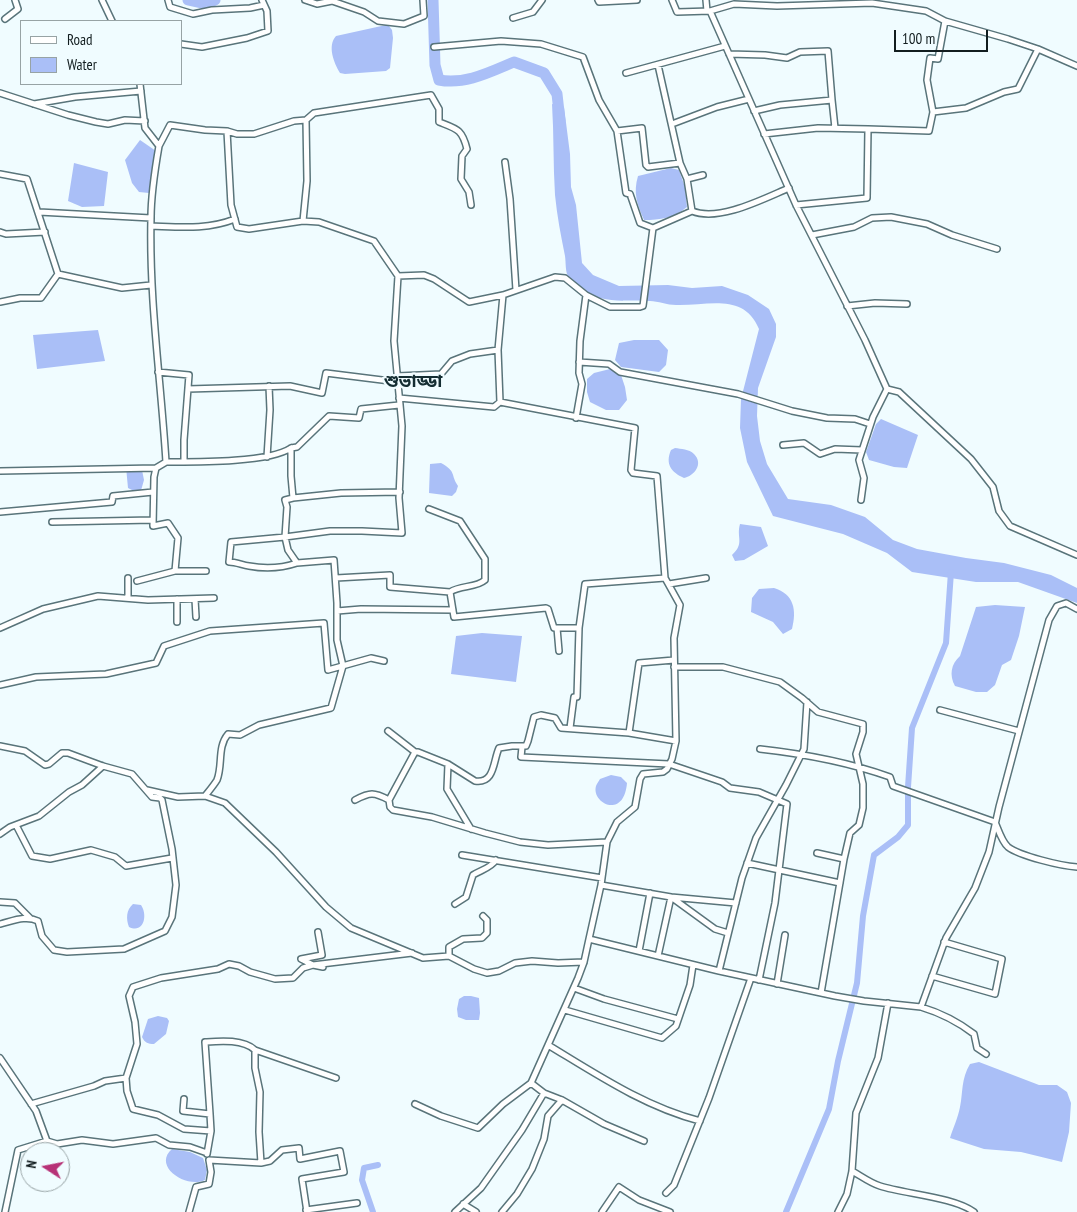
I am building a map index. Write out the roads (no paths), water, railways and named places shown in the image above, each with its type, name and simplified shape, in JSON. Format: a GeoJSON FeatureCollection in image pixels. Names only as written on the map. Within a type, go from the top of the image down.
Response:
{"type":"FeatureCollection","features":[{"type":"Feature","properties":{"kind":"street"},"geometry":{"type":"LineString","coordinates":[[5,19],[18,9],[15,0]]}},
{"type":"Feature","properties":{"kind":"street"},"geometry":{"type":"LineString","coordinates":[[102,0],[112,20]]}},
{"type":"Feature","properties":{"kind":"street"},"geometry":{"type":"LineString","coordinates":[[168,0],[170,7],[193,14],[212,10],[250,8],[263,3],[267,11],[268,31],[247,38],[202,47],[182,44]]}},
{"type":"Feature","properties":{"kind":"street"},"geometry":{"type":"LineString","coordinates":[[304,0],[317,4],[332,1],[364,12],[378,21],[404,24],[424,16],[423,0]]}},
{"type":"Feature","properties":{"kind":"street"},"geometry":{"type":"LineString","coordinates":[[513,18],[533,12],[542,0]]}},
{"type":"Feature","properties":{"kind":"street"},"geometry":{"type":"LineString","coordinates":[[598,0],[599,2],[637,0]]}},
{"type":"Feature","properties":{"kind":"street"},"geometry":{"type":"LineString","coordinates":[[672,0],[677,12],[709,11],[734,4],[777,6],[814,2],[873,2],[926,11],[944,21],[1038,49],[1077,66]]}},
{"type":"Feature","properties":{"kind":"street"},"geometry":{"type":"LineString","coordinates":[[706,0],[709,11],[796,205],[848,306],[887,390]]}},
{"type":"Feature","properties":{"kind":"street"},"geometry":{"type":"LineString","coordinates":[[722,0],[723,7]]}},
{"type":"Feature","properties":{"kind":"street"},"geometry":{"type":"LineString","coordinates":[[764,134],[818,128],[929,131],[933,112],[927,80],[930,58],[938,59],[944,21]]}},
{"type":"Feature","properties":{"kind":"street"},"geometry":{"type":"LineString","coordinates":[[434,47],[501,41],[541,44],[583,57],[599,100],[618,131],[626,193],[630,194],[640,223],[653,228],[692,211],[700,214],[726,212],[789,188]]}},
{"type":"Feature","properties":{"kind":"street"},"geometry":{"type":"LineString","coordinates":[[626,73],[725,46]]}},
{"type":"Feature","properties":{"kind":"street"},"geometry":{"type":"LineString","coordinates":[[933,112],[966,108],[1004,92],[1018,89],[1038,49]]}},
{"type":"Feature","properties":{"kind":"street"},"geometry":{"type":"LineString","coordinates":[[729,54],[787,58],[800,52],[828,51],[835,128]]}},
{"type":"Feature","properties":{"kind":"street"},"geometry":{"type":"LineString","coordinates":[[658,64],[680,163],[687,179],[692,211]]}},
{"type":"Feature","properties":{"kind":"street"},"geometry":{"type":"LineString","coordinates":[[140,85],[146,128],[159,146]]}},
{"type":"Feature","properties":{"kind":"street"},"geometry":{"type":"LineString","coordinates":[[34,104],[75,97],[141,92]]}},
{"type":"Feature","properties":{"kind":"street"},"geometry":{"type":"LineString","coordinates":[[0,93],[68,115],[108,124],[125,120],[145,121]]}},
{"type":"Feature","properties":{"kind":"street"},"geometry":{"type":"LineString","coordinates":[[166,462],[151,285],[150,218],[159,146],[170,125],[227,131],[238,134],[254,134],[294,121],[306,120],[314,113],[430,95],[439,109],[439,122],[456,129],[463,135],[466,150],[462,156],[462,180],[469,192],[471,205]]}},
{"type":"Feature","properties":{"kind":"street"},"geometry":{"type":"LineString","coordinates":[[672,124],[717,107],[748,99]]}},
{"type":"Feature","properties":{"kind":"street"},"geometry":{"type":"LineString","coordinates":[[754,111],[790,104],[832,100]]}},
{"type":"Feature","properties":{"kind":"street"},"geometry":{"type":"LineString","coordinates":[[303,221],[307,180],[306,120]]}},
{"type":"Feature","properties":{"kind":"street"},"geometry":{"type":"LineString","coordinates":[[618,131],[642,128],[646,165],[648,167],[680,163]]}},
{"type":"Feature","properties":{"kind":"street"},"geometry":{"type":"LineString","coordinates":[[796,205],[866,198],[868,129]]}},
{"type":"Feature","properties":{"kind":"street"},"geometry":{"type":"LineString","coordinates":[[205,796],[217,779],[220,753],[224,739],[228,734],[240,734],[259,725],[331,708],[344,666],[337,640],[338,611],[334,560],[297,563],[282,568],[247,566],[241,563],[229,562],[231,542],[330,531],[362,530],[402,533],[400,492],[402,426],[394,341],[398,276],[374,241],[319,222],[303,221],[249,229],[237,227],[231,206],[227,131]]}},
{"type":"Feature","properties":{"kind":"street"},"geometry":{"type":"LineString","coordinates":[[505,162],[510,199],[516,290]]}},
{"type":"Feature","properties":{"kind":"street"},"geometry":{"type":"LineString","coordinates":[[0,174],[27,179],[58,274]]}},
{"type":"Feature","properties":{"kind":"street"},"geometry":{"type":"LineString","coordinates":[[687,179],[703,175]]}},
{"type":"Feature","properties":{"kind":"street"},"geometry":{"type":"LineString","coordinates":[[39,212],[150,218]]}},
{"type":"Feature","properties":{"kind":"street"},"geometry":{"type":"LineString","coordinates":[[812,235],[854,227],[872,218],[891,217],[927,224],[952,236],[997,249]]}},
{"type":"Feature","properties":{"kind":"street"},"geometry":{"type":"LineString","coordinates":[[151,226],[218,226],[235,219]]}},
{"type":"Feature","properties":{"kind":"street"},"geometry":{"type":"LineString","coordinates":[[398,276],[424,275],[434,279],[469,302],[503,295],[555,277],[565,278],[586,295],[610,307],[643,306],[653,228]]}},
{"type":"Feature","properties":{"kind":"street"},"geometry":{"type":"LineString","coordinates":[[0,232],[6,234],[45,232]]}},
{"type":"Feature","properties":{"kind":"street"},"geometry":{"type":"LineString","coordinates":[[58,274],[122,288],[151,285]]}},
{"type":"Feature","properties":{"kind":"street"},"geometry":{"type":"LineString","coordinates":[[0,302],[20,298],[41,298],[58,274]]}},
{"type":"Feature","properties":{"kind":"street"},"geometry":{"type":"LineString","coordinates":[[500,402],[498,350],[503,295]]}},
{"type":"Feature","properties":{"kind":"street"},"geometry":{"type":"LineString","coordinates":[[576,418],[582,384],[579,362],[586,295]]}},
{"type":"Feature","properties":{"kind":"street"},"geometry":{"type":"LineString","coordinates":[[848,306],[875,303],[907,304]]}},
{"type":"Feature","properties":{"kind":"street"},"geometry":{"type":"LineString","coordinates":[[398,376],[441,374],[452,361],[470,354],[498,350]]}},
{"type":"Feature","properties":{"kind":"street"},"geometry":{"type":"LineString","coordinates":[[579,362],[609,364],[620,372],[738,394],[792,411],[827,418],[855,419],[870,424]]}},
{"type":"Feature","properties":{"kind":"street"},"geometry":{"type":"LineString","coordinates":[[158,372],[189,374],[184,462]]}},
{"type":"Feature","properties":{"kind":"street"},"geometry":{"type":"LineString","coordinates":[[188,389],[290,386],[322,393],[326,373],[398,382]]}},
{"type":"Feature","properties":{"kind":"street"},"geometry":{"type":"LineString","coordinates":[[267,457],[269,386]]}},
{"type":"Feature","properties":{"kind":"street"},"geometry":{"type":"LineString","coordinates":[[861,500],[864,478],[859,460],[870,424],[887,390]]}},
{"type":"Feature","properties":{"kind":"street"},"geometry":{"type":"LineString","coordinates":[[887,390],[899,392],[971,459],[993,487],[999,511],[1010,526],[1077,556]]}},
{"type":"Feature","properties":{"kind":"street"},"geometry":{"type":"LineString","coordinates":[[0,471],[156,468],[166,462],[267,457],[286,452],[297,446],[329,416],[359,418],[361,409],[399,401],[494,407],[500,402]]}},
{"type":"Feature","properties":{"kind":"street"},"geometry":{"type":"LineString","coordinates":[[414,1104],[441,1116],[478,1128],[503,1104],[531,1083],[584,962],[601,885],[607,842],[618,822],[635,807],[640,779],[643,774],[663,772],[668,769],[676,742],[674,638],[680,605],[665,578],[656,476],[633,473],[631,470],[635,428],[500,402]]}},
{"type":"Feature","properties":{"kind":"street"},"geometry":{"type":"LineString","coordinates":[[783,445],[804,443],[820,454],[835,449],[862,450]]}},
{"type":"Feature","properties":{"kind":"street"},"geometry":{"type":"LineString","coordinates":[[291,448],[290,476],[293,498]]}},
{"type":"Feature","properties":{"kind":"street"},"geometry":{"type":"LineString","coordinates":[[156,468],[154,476],[153,526],[168,523],[178,538],[175,571]]}},
{"type":"Feature","properties":{"kind":"street"},"geometry":{"type":"LineString","coordinates":[[0,512],[112,502],[113,496],[154,492]]}},
{"type":"Feature","properties":{"kind":"street"},"geometry":{"type":"LineString","coordinates":[[297,563],[288,550],[285,537],[287,508],[285,500],[341,494],[400,492]]}},
{"type":"Feature","properties":{"kind":"street"},"geometry":{"type":"LineString","coordinates":[[336,578],[390,575],[390,587],[450,592],[456,588],[481,583],[485,580],[485,559],[460,521],[429,509]]}},
{"type":"Feature","properties":{"kind":"street"},"geometry":{"type":"LineString","coordinates":[[52,522],[153,520]]}},
{"type":"Feature","properties":{"kind":"street"},"geometry":{"type":"LineString","coordinates":[[137,581],[175,571],[206,571]]}},
{"type":"Feature","properties":{"kind":"street"},"geometry":{"type":"LineString","coordinates":[[128,578],[128,598]]}},
{"type":"Feature","properties":{"kind":"street"},"geometry":{"type":"LineString","coordinates":[[570,728],[574,697],[577,697],[578,628],[585,584],[665,578]]}},
{"type":"Feature","properties":{"kind":"street"},"geometry":{"type":"LineString","coordinates":[[669,584],[706,578]]}},
{"type":"Feature","properties":{"kind":"street"},"geometry":{"type":"LineString","coordinates":[[450,592],[454,617],[546,608],[548,609],[552,626],[558,628],[578,628]]}},
{"type":"Feature","properties":{"kind":"street"},"geometry":{"type":"LineString","coordinates":[[0,628],[43,609],[98,596],[177,600],[214,598]]}},
{"type":"Feature","properties":{"kind":"street"},"geometry":{"type":"LineString","coordinates":[[195,599],[196,617]]}},
{"type":"Feature","properties":{"kind":"street"},"geometry":{"type":"LineString","coordinates":[[177,600],[177,622]]}},
{"type":"Feature","properties":{"kind":"street"},"geometry":{"type":"LineString","coordinates":[[920,1007],[944,942],[975,888],[988,852],[1049,620],[1057,606],[1066,603],[1077,609]]}},
{"type":"Feature","properties":{"kind":"street"},"geometry":{"type":"LineString","coordinates":[[338,611],[361,609],[453,610]]}},
{"type":"Feature","properties":{"kind":"street"},"geometry":{"type":"LineString","coordinates":[[0,684],[36,677],[106,674],[156,663],[164,646],[210,631],[324,622],[328,670],[371,658],[384,661]]}},
{"type":"Feature","properties":{"kind":"street"},"geometry":{"type":"LineString","coordinates":[[558,628],[559,651]]}},
{"type":"Feature","properties":{"kind":"street"},"geometry":{"type":"LineString","coordinates":[[629,733],[639,662],[674,660]]}},
{"type":"Feature","properties":{"kind":"street"},"geometry":{"type":"LineString","coordinates":[[674,666],[723,667],[780,682],[818,712],[863,724],[863,732],[856,754],[863,784],[863,808],[859,825],[850,834],[844,860],[821,993]]}},
{"type":"Feature","properties":{"kind":"street"},"geometry":{"type":"LineString","coordinates":[[719,971],[747,863],[756,838],[804,749],[807,702]]}},
{"type":"Feature","properties":{"kind":"street"},"geometry":{"type":"LineString","coordinates":[[940,710],[1019,731]]}},
{"type":"Feature","properties":{"kind":"street"},"geometry":{"type":"LineString","coordinates":[[388,731],[415,752],[448,764],[475,781],[484,781],[490,777],[499,748],[526,746],[534,717],[541,715],[555,718],[560,727],[629,733],[676,742]]}},
{"type":"Feature","properties":{"kind":"street"},"geometry":{"type":"LineString","coordinates":[[0,746],[25,751],[45,764],[49,764],[62,754],[68,753],[132,774],[152,797],[162,800],[172,849],[176,885],[172,917],[165,931],[124,949],[56,951],[42,936],[38,921],[30,918],[16,919],[0,924]]}},
{"type":"Feature","properties":{"kind":"street"},"geometry":{"type":"LineString","coordinates":[[522,746],[521,758],[669,764],[722,782],[730,788],[759,792],[787,804],[775,903],[759,980]]}},
{"type":"Feature","properties":{"kind":"street"},"geometry":{"type":"LineString","coordinates":[[760,749],[802,754],[858,766],[890,777],[893,786],[995,822],[1008,846],[1062,866],[1077,867]]}},
{"type":"Feature","properties":{"kind":"street"},"geometry":{"type":"LineString","coordinates":[[415,752],[389,800],[390,807],[393,810],[432,818],[520,842],[548,845],[607,842]]}},
{"type":"Feature","properties":{"kind":"street"},"geometry":{"type":"LineString","coordinates":[[448,764],[446,788],[471,829]]}},
{"type":"Feature","properties":{"kind":"street"},"geometry":{"type":"LineString","coordinates":[[0,834],[39,816],[103,766]]}},
{"type":"Feature","properties":{"kind":"street"},"geometry":{"type":"LineString","coordinates":[[147,790],[178,797],[205,796],[225,803],[276,852],[326,907],[352,928],[423,958],[449,956],[487,973],[499,971],[515,963],[532,961],[584,962]]}},
{"type":"Feature","properties":{"kind":"street"},"geometry":{"type":"LineString","coordinates":[[355,800],[366,794],[376,794],[389,800]]}},
{"type":"Feature","properties":{"kind":"street"},"geometry":{"type":"LineString","coordinates":[[16,825],[32,856],[50,859],[91,850],[115,857],[126,866],[172,858]]}},
{"type":"Feature","properties":{"kind":"street"},"geometry":{"type":"LineString","coordinates":[[817,853],[844,860]]}},
{"type":"Feature","properties":{"kind":"street"},"geometry":{"type":"LineString","coordinates":[[462,855],[602,878]]}},
{"type":"Feature","properties":{"kind":"street"},"geometry":{"type":"LineString","coordinates":[[455,904],[466,897],[473,875],[492,866],[496,860]]}},
{"type":"Feature","properties":{"kind":"street"},"geometry":{"type":"LineString","coordinates":[[747,863],[840,883]]}},
{"type":"Feature","properties":{"kind":"street"},"geometry":{"type":"LineString","coordinates":[[601,885],[671,896],[736,903]]}},
{"type":"Feature","properties":{"kind":"street"},"geometry":{"type":"LineString","coordinates":[[639,951],[650,893]]}},
{"type":"Feature","properties":{"kind":"street"},"geometry":{"type":"LineString","coordinates":[[671,896],[715,930],[728,933]]}},
{"type":"Feature","properties":{"kind":"street"},"geometry":{"type":"LineString","coordinates":[[658,956],[671,896]]}},
{"type":"Feature","properties":{"kind":"street"},"geometry":{"type":"LineString","coordinates":[[0,902],[16,903],[30,918]]}},
{"type":"Feature","properties":{"kind":"street"},"geometry":{"type":"LineString","coordinates":[[449,956],[449,947],[463,938],[482,938],[487,933],[487,920],[482,916]]}},
{"type":"Feature","properties":{"kind":"street"},"geometry":{"type":"LineString","coordinates":[[318,932],[322,956],[301,959],[313,965],[323,967]]}},
{"type":"Feature","properties":{"kind":"street"},"geometry":{"type":"LineString","coordinates":[[777,984],[785,935]]}},
{"type":"Feature","properties":{"kind":"street"},"geometry":{"type":"LineString","coordinates":[[590,939],[777,984],[864,1001],[920,1007],[941,1013],[959,1022],[974,1034],[977,1048],[986,1054]]}},
{"type":"Feature","properties":{"kind":"street"},"geometry":{"type":"LineString","coordinates":[[932,976],[996,994],[1002,959],[944,942]]}},
{"type":"Feature","properties":{"kind":"street"},"geometry":{"type":"LineString","coordinates":[[211,1131],[184,1128],[158,1115],[133,1108],[127,1091],[126,1078],[137,1044],[136,1022],[129,996],[133,987],[161,978],[218,969],[229,964],[276,979],[293,978],[304,968],[313,965],[412,953]]}},
{"type":"Feature","properties":{"kind":"street"},"geometry":{"type":"LineString","coordinates":[[564,1010],[662,1038],[676,1026],[690,985],[693,965]]}},
{"type":"Feature","properties":{"kind":"street"},"geometry":{"type":"LineString","coordinates":[[666,1193],[674,1185],[700,1121],[751,978]]}},
{"type":"Feature","properties":{"kind":"street"},"geometry":{"type":"LineString","coordinates":[[574,988],[604,999],[678,1019]]}},
{"type":"Feature","properties":{"kind":"street"},"geometry":{"type":"LineString","coordinates":[[838,1212],[848,1194],[852,1171],[856,1112],[878,1058],[888,1003]]}},
{"type":"Feature","properties":{"kind":"street"},"geometry":{"type":"LineString","coordinates":[[189,1212],[196,1187],[209,1184],[211,1172],[207,1153],[211,1131],[205,1042],[224,1041],[250,1046],[254,1050],[336,1078]]}},
{"type":"Feature","properties":{"kind":"street"},"geometry":{"type":"LineString","coordinates":[[548,1045],[637,1096],[677,1115],[700,1121]]}},
{"type":"Feature","properties":{"kind":"street"},"geometry":{"type":"LineString","coordinates":[[254,1050],[255,1068],[260,1092],[259,1132],[261,1163]]}},
{"type":"Feature","properties":{"kind":"street"},"geometry":{"type":"LineString","coordinates":[[0,1058],[36,1110],[47,1141]]}},
{"type":"Feature","properties":{"kind":"street"},"geometry":{"type":"LineString","coordinates":[[31,1104],[94,1086],[105,1081],[126,1078]]}},
{"type":"Feature","properties":{"kind":"street"},"geometry":{"type":"LineString","coordinates":[[531,1083],[544,1093],[562,1100],[604,1124],[644,1141]]}},
{"type":"Feature","properties":{"kind":"street"},"geometry":{"type":"LineString","coordinates":[[455,1212],[481,1188],[522,1130],[544,1093]]}},
{"type":"Feature","properties":{"kind":"street"},"geometry":{"type":"LineString","coordinates":[[184,1099],[183,1111],[210,1114]]}},
{"type":"Feature","properties":{"kind":"street"},"geometry":{"type":"LineString","coordinates":[[502,1212],[517,1194],[532,1169],[544,1139],[548,1116],[562,1100]]}},
{"type":"Feature","properties":{"kind":"street"},"geometry":{"type":"LineString","coordinates":[[5,1212],[18,1150],[47,1141],[56,1144],[82,1140],[113,1144],[156,1138],[168,1145],[190,1147],[207,1153]]}},
{"type":"Feature","properties":{"kind":"street"},"geometry":{"type":"LineString","coordinates":[[209,1160],[261,1163],[270,1161],[282,1150],[299,1148],[300,1159],[340,1151],[344,1172],[302,1179],[306,1211],[357,1203]]}},
{"type":"Feature","properties":{"kind":"street"},"geometry":{"type":"LineString","coordinates":[[852,1171],[879,1185],[968,1207],[974,1212]]}},
{"type":"Feature","properties":{"kind":"street"},"geometry":{"type":"LineString","coordinates":[[602,1212],[619,1187],[639,1200],[670,1212]]}},
{"type":"Feature","properties":{"kind":"street"},"geometry":{"type":"LineString","coordinates":[[463,1204],[476,1212]]}},
{"type":"Feature","properties":{"kind":"water"},"geometry":{"type":"Polygon","coordinates":[[[386,25],[392,30],[393,38],[390,68],[386,71],[340,73],[334,60],[332,49],[333,40],[336,36],[386,25]]]}},
{"type":"Feature","properties":{"kind":"water"},"geometry":{"type":"Polygon","coordinates":[[[552,104],[564,107],[570,154],[571,187],[576,205],[582,263],[593,275],[619,286],[668,285],[692,288],[722,286],[748,295],[769,309],[776,324],[776,337],[758,388],[757,416],[760,441],[767,464],[788,499],[831,505],[865,517],[893,540],[917,549],[1004,563],[1051,575],[1077,588],[1077,603],[1018,582],[976,582],[912,572],[887,553],[843,534],[773,516],[747,462],[740,428],[741,399],[759,329],[752,317],[734,305],[712,303],[676,305],[653,301],[606,299],[586,293],[577,287],[569,278],[566,270],[558,218],[555,195],[552,104]]]}},
{"type":"Feature","properties":{"kind":"water"},"geometry":{"type":"Polygon","coordinates":[[[140,140],[156,151],[149,193],[139,192],[132,183],[125,160],[140,140]]]}},
{"type":"Feature","properties":{"kind":"water"},"geometry":{"type":"Polygon","coordinates":[[[74,163],[108,172],[104,206],[82,207],[68,201],[74,163]]]}},
{"type":"Feature","properties":{"kind":"water"},"geometry":{"type":"Polygon","coordinates":[[[671,168],[679,170],[685,187],[687,207],[667,218],[644,220],[636,198],[638,176],[671,168]]]}},
{"type":"Feature","properties":{"kind":"water"},"geometry":{"type":"Polygon","coordinates":[[[98,330],[105,361],[37,369],[33,335],[98,330]]]}},
{"type":"Feature","properties":{"kind":"water"},"geometry":{"type":"Polygon","coordinates":[[[634,340],[659,340],[668,350],[666,365],[659,372],[621,367],[615,360],[619,343],[634,340]]]}},
{"type":"Feature","properties":{"kind":"water"},"geometry":{"type":"Polygon","coordinates":[[[610,369],[620,372],[625,387],[627,400],[619,410],[606,410],[590,402],[587,392],[587,379],[594,373],[610,369]]]}},
{"type":"Feature","properties":{"kind":"water"},"geometry":{"type":"Polygon","coordinates":[[[881,419],[918,435],[907,468],[894,467],[869,460],[866,452],[876,424],[881,419]]]}},
{"type":"Feature","properties":{"kind":"water"},"geometry":{"type":"Polygon","coordinates":[[[675,448],[690,451],[697,458],[698,465],[688,477],[679,476],[670,467],[669,455],[671,450],[675,448]]]}},
{"type":"Feature","properties":{"kind":"water"},"geometry":{"type":"Polygon","coordinates":[[[441,463],[451,471],[458,486],[452,496],[429,493],[430,464],[441,463]]]}},
{"type":"Feature","properties":{"kind":"water"},"geometry":{"type":"Polygon","coordinates":[[[141,465],[144,480],[140,494],[128,488],[126,467],[141,465]]]}},
{"type":"Feature","properties":{"kind":"water"},"geometry":{"type":"Polygon","coordinates":[[[740,524],[761,527],[768,546],[744,560],[735,561],[732,555],[739,544],[740,524]]]}},
{"type":"Feature","properties":{"kind":"water"},"geometry":{"type":"Polygon","coordinates":[[[774,588],[786,594],[794,609],[792,629],[783,634],[773,622],[751,612],[752,598],[759,589],[774,588]]]}},
{"type":"Feature","properties":{"kind":"water"},"geometry":{"type":"Polygon","coordinates":[[[995,605],[1025,607],[1019,636],[1011,660],[1002,665],[995,685],[987,692],[976,692],[955,686],[952,670],[960,656],[976,607],[995,605]]]}},
{"type":"Feature","properties":{"kind":"water"},"geometry":{"type":"Polygon","coordinates":[[[482,633],[522,636],[516,682],[451,674],[456,636],[482,633]]]}},
{"type":"Feature","properties":{"kind":"water"},"geometry":{"type":"Polygon","coordinates":[[[611,775],[621,777],[627,783],[625,794],[615,805],[608,805],[603,802],[598,798],[596,792],[596,786],[600,779],[611,775]]]}},
{"type":"Feature","properties":{"kind":"water"},"geometry":{"type":"Polygon","coordinates":[[[133,904],[141,905],[143,909],[143,922],[138,928],[129,927],[127,918],[129,909],[133,904]]]}},
{"type":"Feature","properties":{"kind":"water"},"geometry":{"type":"Polygon","coordinates":[[[464,996],[479,998],[479,1020],[466,1020],[458,1017],[459,999],[464,996]]]}},
{"type":"Feature","properties":{"kind":"water"},"geometry":{"type":"Polygon","coordinates":[[[158,1016],[167,1018],[169,1021],[166,1034],[154,1044],[148,1043],[142,1037],[148,1019],[158,1016]]]}},
{"type":"Feature","properties":{"kind":"water"},"geometry":{"type":"Polygon","coordinates":[[[979,1062],[1039,1085],[1057,1085],[1067,1092],[1071,1103],[1069,1132],[1062,1162],[1021,1152],[984,1149],[950,1138],[959,1111],[967,1070],[970,1064],[979,1062]]]}},
{"type":"Feature","properties":{"kind":"water"},"geometry":{"type":"Polygon","coordinates":[[[172,1149],[190,1152],[203,1158],[207,1170],[205,1180],[189,1181],[181,1179],[174,1174],[166,1162],[167,1156],[172,1149]]]}},
{"type":"Feature","properties":{"kind":"waterway"},"geometry":{"type":"LineString","coordinates":[[188,0],[206,4],[215,0]]}},
{"type":"Feature","properties":{"kind":"waterway"},"geometry":{"type":"LineString","coordinates":[[433,0],[435,65],[439,80],[458,81],[468,79],[514,62],[544,73],[557,94],[560,121]]}},
{"type":"Feature","properties":{"kind":"waterway"},"geometry":{"type":"LineString","coordinates":[[786,1212],[829,1109],[838,1061],[857,983],[863,916],[874,855],[898,837],[908,825],[908,787],[912,728],[946,643],[951,572]]}},
{"type":"Feature","properties":{"kind":"waterway"},"geometry":{"type":"LineString","coordinates":[[373,1212],[362,1180],[364,1168],[378,1165]]}},
{"type":"Feature","properties":{"kind":"district","name":"শুভাড্ডা"},"geometry":{"type":"Point","coordinates":[413,382]}}]}
